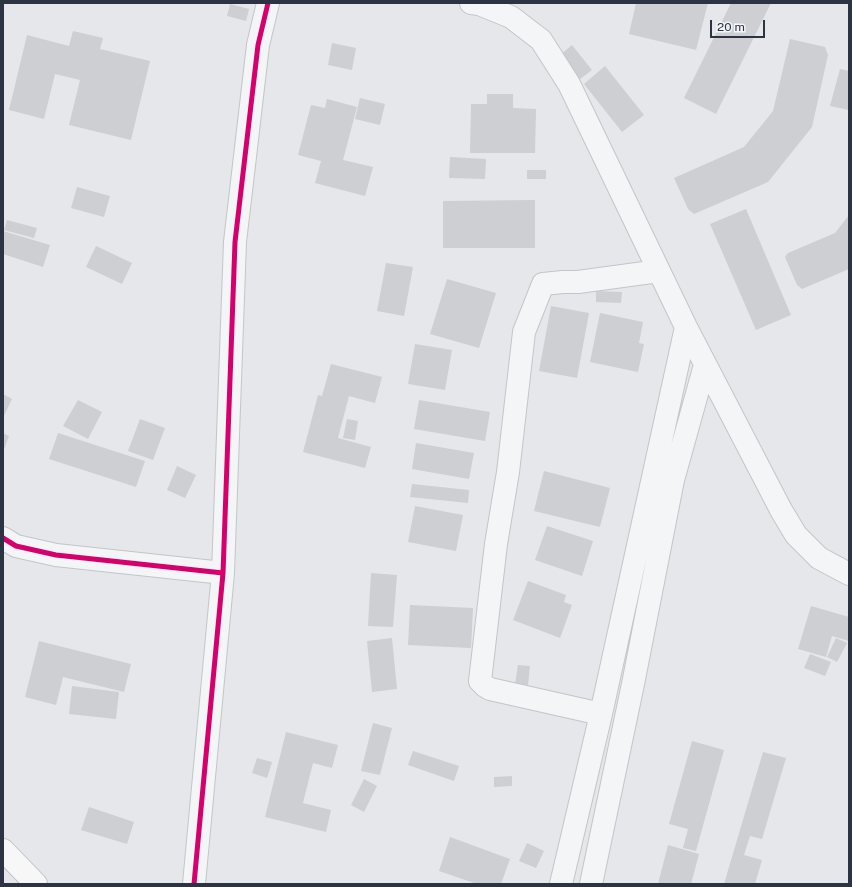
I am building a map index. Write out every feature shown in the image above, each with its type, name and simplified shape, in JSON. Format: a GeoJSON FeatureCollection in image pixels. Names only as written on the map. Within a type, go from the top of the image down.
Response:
{"type":"FeatureCollection","features":[{"type":"Feature","properties":{"kind":"main road"},"geometry":{"type":"LineString","coordinates":[[3,850],[36,884]]}},
{"type":"Feature","properties":{"kind":"street"},"geometry":{"type":"LineString","coordinates":[[194,884],[223,573],[235,242],[258,45],[268,3]]}},
{"type":"Feature","properties":{"kind":"street"},"geometry":{"type":"LineString","coordinates":[[471,3],[479,4],[511,17],[541,40],[568,84],[686,328],[781,510],[796,535],[819,558],[849,574]]}},
{"type":"Feature","properties":{"kind":"street"},"geometry":{"type":"LineString","coordinates":[[600,714],[490,689],[480,681],[496,544],[508,472],[524,332],[543,284],[578,282],[659,271]]}},
{"type":"Feature","properties":{"kind":"street"},"geometry":{"type":"LineString","coordinates":[[561,884],[686,328]]}},
{"type":"Feature","properties":{"kind":"street"},"geometry":{"type":"LineString","coordinates":[[590,884],[633,684],[673,480],[705,365]]}},
{"type":"Feature","properties":{"kind":"street"},"geometry":{"type":"LineString","coordinates":[[3,538],[16,546],[56,555],[223,573]]}},
{"type":"Feature","properties":{"kind":"building"},"geometry":{"type":"Polygon","coordinates":[[[636,3],[708,3],[696,50],[629,34],[636,3]]]}},
{"type":"Feature","properties":{"kind":"building"},"geometry":{"type":"Polygon","coordinates":[[[731,3],[771,3],[716,114],[684,98],[731,3]]]}},
{"type":"Feature","properties":{"kind":"building"},"geometry":{"type":"Polygon","coordinates":[[[230,4],[249,9],[246,21],[227,16],[230,4]]]}},
{"type":"Feature","properties":{"kind":"building"},"geometry":{"type":"Polygon","coordinates":[[[73,31],[103,38],[100,49],[150,61],[131,140],[69,125],[80,80],[55,74],[44,119],[9,110],[27,35],[69,46],[73,31]]]}},
{"type":"Feature","properties":{"kind":"building"},"geometry":{"type":"Polygon","coordinates":[[[790,39],[825,47],[828,55],[812,127],[768,182],[694,214],[688,209],[674,178],[744,147],[773,111],[790,39]]]}},
{"type":"Feature","properties":{"kind":"building"},"geometry":{"type":"Polygon","coordinates":[[[332,43],[356,48],[352,70],[328,65],[332,43]]]}},
{"type":"Feature","properties":{"kind":"building"},"geometry":{"type":"Polygon","coordinates":[[[572,45],[592,70],[579,80],[559,56],[572,45]]]}},
{"type":"Feature","properties":{"kind":"building"},"geometry":{"type":"Polygon","coordinates":[[[605,66],[644,115],[622,132],[584,84],[605,66]]]}},
{"type":"Feature","properties":{"kind":"building"},"geometry":{"type":"Polygon","coordinates":[[[840,69],[849,71],[849,110],[830,106],[840,69]]]}},
{"type":"Feature","properties":{"kind":"building"},"geometry":{"type":"Polygon","coordinates":[[[487,94],[513,94],[513,108],[536,109],[535,153],[470,153],[471,104],[487,104],[487,94]]]}},
{"type":"Feature","properties":{"kind":"building"},"geometry":{"type":"Polygon","coordinates":[[[360,98],[385,104],[380,125],[355,119],[360,98]]]}},
{"type":"Feature","properties":{"kind":"building"},"geometry":{"type":"Polygon","coordinates":[[[327,99],[357,107],[343,160],[373,167],[365,196],[315,183],[321,161],[298,155],[311,105],[325,108],[327,99]]]}},
{"type":"Feature","properties":{"kind":"building"},"geometry":{"type":"Polygon","coordinates":[[[450,157],[486,159],[485,179],[449,178],[450,157]]]}},
{"type":"Feature","properties":{"kind":"building"},"geometry":{"type":"Polygon","coordinates":[[[527,170],[546,170],[546,179],[527,179],[527,170]]]}},
{"type":"Feature","properties":{"kind":"building"},"geometry":{"type":"Polygon","coordinates":[[[77,187],[110,196],[104,217],[71,208],[77,187]]]}},
{"type":"Feature","properties":{"kind":"building"},"geometry":{"type":"Polygon","coordinates":[[[535,200],[535,248],[443,248],[443,201],[535,200]]]}},
{"type":"Feature","properties":{"kind":"building"},"geometry":{"type":"Polygon","coordinates":[[[746,209],[791,315],[756,330],[710,224],[746,209]]]}},
{"type":"Feature","properties":{"kind":"building"},"geometry":{"type":"Polygon","coordinates":[[[849,215],[849,269],[802,289],[797,285],[785,257],[788,253],[835,233],[849,215]]]}},
{"type":"Feature","properties":{"kind":"building"},"geometry":{"type":"Polygon","coordinates":[[[7,220],[37,228],[34,238],[4,230],[7,220]]]}},
{"type":"Feature","properties":{"kind":"building"},"geometry":{"type":"Polygon","coordinates":[[[3,231],[50,245],[43,267],[3,254],[3,231]]]}},
{"type":"Feature","properties":{"kind":"building"},"geometry":{"type":"Polygon","coordinates":[[[96,246],[132,263],[122,284],[86,267],[96,246]]]}},
{"type":"Feature","properties":{"kind":"building"},"geometry":{"type":"Polygon","coordinates":[[[386,263],[413,267],[404,316],[377,311],[386,263]]]}},
{"type":"Feature","properties":{"kind":"building"},"geometry":{"type":"Polygon","coordinates":[[[447,279],[496,293],[479,348],[430,334],[447,279]]]}},
{"type":"Feature","properties":{"kind":"building"},"geometry":{"type":"Polygon","coordinates":[[[596,291],[622,292],[621,303],[596,302],[596,291]]]}},
{"type":"Feature","properties":{"kind":"building"},"geometry":{"type":"Polygon","coordinates":[[[551,306],[589,313],[577,378],[539,371],[551,306]]]}},
{"type":"Feature","properties":{"kind":"building"},"geometry":{"type":"Polygon","coordinates":[[[600,313],[643,322],[639,343],[644,344],[638,372],[590,362],[600,313]]]}},
{"type":"Feature","properties":{"kind":"building"},"geometry":{"type":"Polygon","coordinates":[[[415,344],[452,350],[445,390],[408,384],[415,344]]]}},
{"type":"Feature","properties":{"kind":"building"},"geometry":{"type":"Polygon","coordinates":[[[331,364],[382,377],[375,403],[349,396],[338,438],[371,447],[365,468],[303,452],[318,395],[322,396],[331,364]]]}},
{"type":"Feature","properties":{"kind":"building"},"geometry":{"type":"Polygon","coordinates":[[[3,394],[12,399],[3,418],[3,394]]]}},
{"type":"Feature","properties":{"kind":"building"},"geometry":{"type":"Polygon","coordinates":[[[78,400],[102,412],[88,439],[63,426],[78,400]]]}},
{"type":"Feature","properties":{"kind":"building"},"geometry":{"type":"Polygon","coordinates":[[[419,400],[490,412],[485,441],[414,429],[419,400]]]}},
{"type":"Feature","properties":{"kind":"building"},"geometry":{"type":"Polygon","coordinates":[[[140,419],[165,428],[153,460],[128,451],[140,419]]]}},
{"type":"Feature","properties":{"kind":"building"},"geometry":{"type":"Polygon","coordinates":[[[347,419],[358,421],[355,440],[343,438],[347,419]]]}},
{"type":"Feature","properties":{"kind":"building"},"geometry":{"type":"Polygon","coordinates":[[[3,433],[9,436],[3,452],[3,433]]]}},
{"type":"Feature","properties":{"kind":"building"},"geometry":{"type":"Polygon","coordinates":[[[58,433],[145,461],[136,487],[49,459],[58,433]]]}},
{"type":"Feature","properties":{"kind":"building"},"geometry":{"type":"Polygon","coordinates":[[[416,443],[474,453],[469,479],[412,469],[416,443]]]}},
{"type":"Feature","properties":{"kind":"building"},"geometry":{"type":"Polygon","coordinates":[[[177,466],[196,475],[185,498],[167,490],[177,466]]]}},
{"type":"Feature","properties":{"kind":"building"},"geometry":{"type":"Polygon","coordinates":[[[544,471],[610,488],[600,527],[534,511],[544,471]]]}},
{"type":"Feature","properties":{"kind":"building"},"geometry":{"type":"Polygon","coordinates":[[[412,484],[469,490],[468,503],[410,497],[412,484]]]}},
{"type":"Feature","properties":{"kind":"building"},"geometry":{"type":"Polygon","coordinates":[[[415,506],[463,515],[456,551],[408,542],[415,506]]]}},
{"type":"Feature","properties":{"kind":"building"},"geometry":{"type":"Polygon","coordinates":[[[547,526],[593,541],[582,576],[535,560],[547,526]]]}},
{"type":"Feature","properties":{"kind":"building"},"geometry":{"type":"Polygon","coordinates":[[[371,573],[397,575],[393,627],[368,626],[371,573]]]}},
{"type":"Feature","properties":{"kind":"building"},"geometry":{"type":"Polygon","coordinates":[[[528,581],[566,595],[564,602],[572,605],[560,638],[513,620],[528,581]]]}},
{"type":"Feature","properties":{"kind":"building"},"geometry":{"type":"Polygon","coordinates":[[[410,605],[473,608],[471,648],[408,645],[410,605]]]}},
{"type":"Feature","properties":{"kind":"building"},"geometry":{"type":"Polygon","coordinates":[[[811,606],[849,617],[849,641],[832,636],[826,657],[798,649],[811,606]]]}},
{"type":"Feature","properties":{"kind":"building"},"geometry":{"type":"Polygon","coordinates":[[[392,638],[397,689],[372,692],[367,641],[392,638]]]}},
{"type":"Feature","properties":{"kind":"building"},"geometry":{"type":"Polygon","coordinates":[[[836,638],[847,643],[837,662],[827,657],[836,638]]]}},
{"type":"Feature","properties":{"kind":"building"},"geometry":{"type":"Polygon","coordinates":[[[39,641],[131,664],[124,692],[63,677],[56,705],[25,697],[39,641]]]}},
{"type":"Feature","properties":{"kind":"building"},"geometry":{"type":"Polygon","coordinates":[[[810,654],[831,662],[825,676],[804,668],[810,654]]]}},
{"type":"Feature","properties":{"kind":"building"},"geometry":{"type":"Polygon","coordinates":[[[518,665],[530,666],[528,685],[515,684],[518,665]]]}},
{"type":"Feature","properties":{"kind":"building"},"geometry":{"type":"Polygon","coordinates":[[[72,686],[119,692],[116,719],[69,714],[72,686]]]}},
{"type":"Feature","properties":{"kind":"building"},"geometry":{"type":"Polygon","coordinates":[[[373,723],[392,728],[380,775],[361,771],[373,723]]]}},
{"type":"Feature","properties":{"kind":"building"},"geometry":{"type":"Polygon","coordinates":[[[286,732],[338,745],[332,768],[313,763],[303,803],[331,810],[326,832],[265,817],[286,732]]]}},
{"type":"Feature","properties":{"kind":"building"},"geometry":{"type":"Polygon","coordinates":[[[692,741],[724,750],[696,851],[683,848],[688,829],[669,824],[692,741]]]}},
{"type":"Feature","properties":{"kind":"building"},"geometry":{"type":"Polygon","coordinates":[[[413,751],[459,766],[454,781],[408,765],[413,751]]]}},
{"type":"Feature","properties":{"kind":"building"},"geometry":{"type":"Polygon","coordinates":[[[763,752],[786,758],[762,839],[750,836],[744,855],[762,860],[755,884],[724,884],[763,752]]]}},
{"type":"Feature","properties":{"kind":"building"},"geometry":{"type":"Polygon","coordinates":[[[257,758],[272,762],[267,778],[252,773],[257,758]]]}},
{"type":"Feature","properties":{"kind":"building"},"geometry":{"type":"Polygon","coordinates":[[[512,776],[512,786],[494,787],[494,777],[512,776]]]}},
{"type":"Feature","properties":{"kind":"building"},"geometry":{"type":"Polygon","coordinates":[[[364,779],[377,786],[364,812],[351,805],[364,779]]]}},
{"type":"Feature","properties":{"kind":"building"},"geometry":{"type":"Polygon","coordinates":[[[89,807],[134,822],[127,844],[81,830],[89,807]]]}},
{"type":"Feature","properties":{"kind":"building"},"geometry":{"type":"Polygon","coordinates":[[[450,837],[510,859],[501,884],[477,884],[439,871],[450,837]]]}},
{"type":"Feature","properties":{"kind":"building"},"geometry":{"type":"Polygon","coordinates":[[[527,843],[544,851],[536,868],[519,861],[527,843]]]}},
{"type":"Feature","properties":{"kind":"building"},"geometry":{"type":"Polygon","coordinates":[[[668,845],[699,854],[691,884],[658,884],[668,845]]]}},
{"type":"Feature","properties":{"kind":"cycle path"},"geometry":{"type":"LineString","coordinates":[[194,884],[223,573],[235,242],[258,45],[268,3]]}},
{"type":"Feature","properties":{"kind":"cycle path"},"geometry":{"type":"LineString","coordinates":[[3,538],[16,546],[56,555],[223,573]]}}]}
